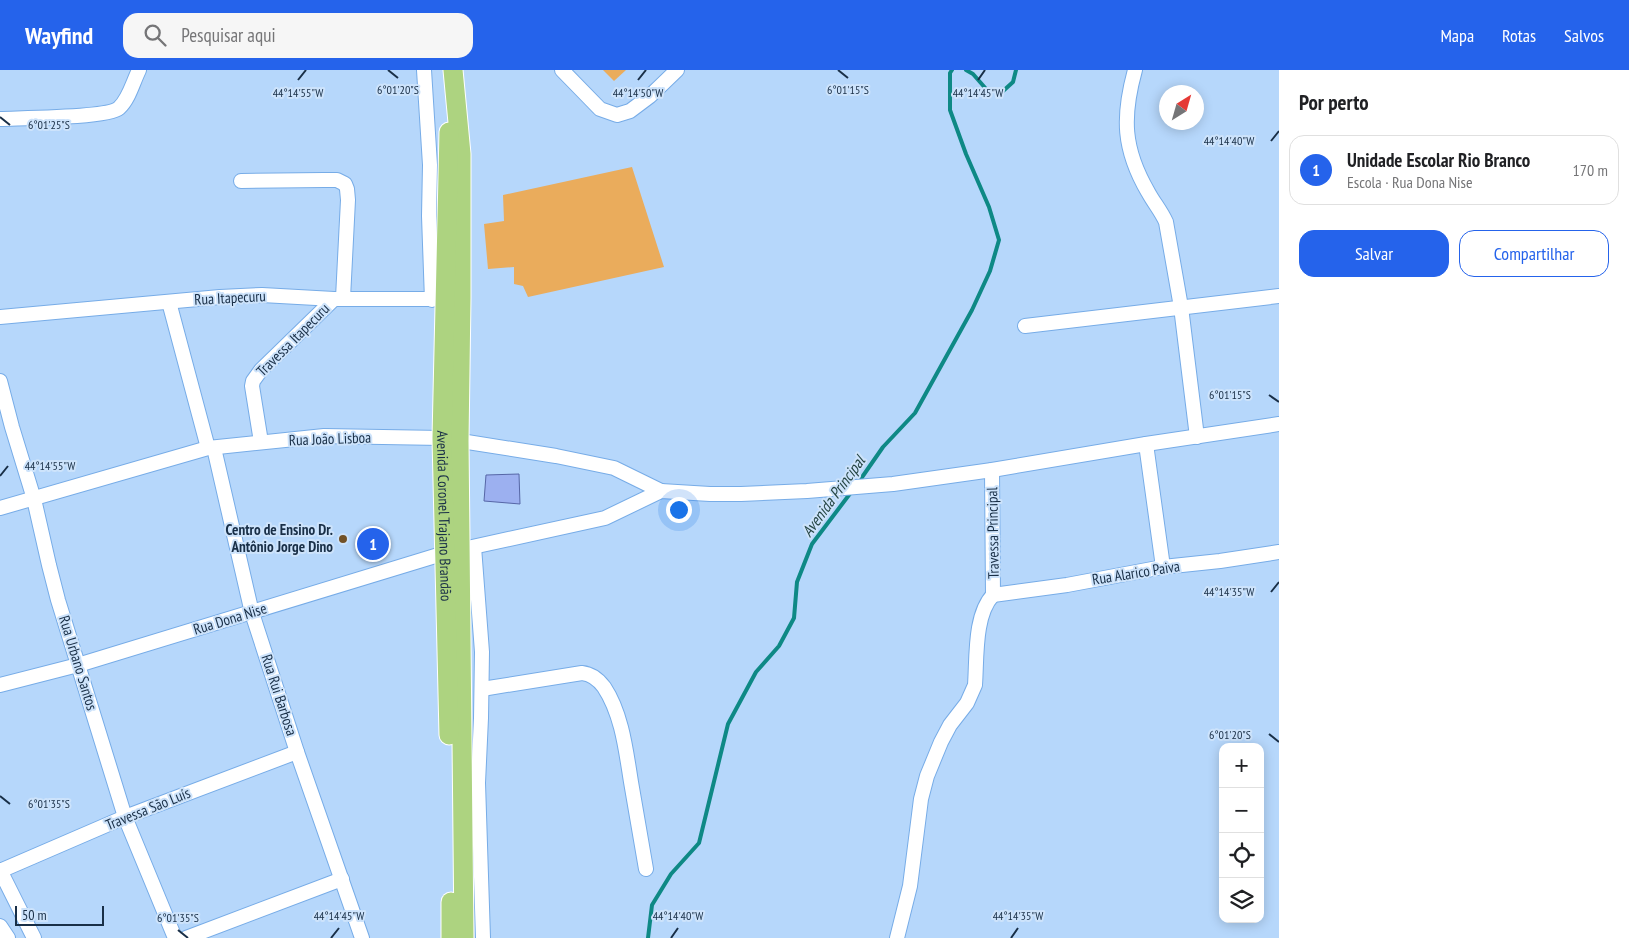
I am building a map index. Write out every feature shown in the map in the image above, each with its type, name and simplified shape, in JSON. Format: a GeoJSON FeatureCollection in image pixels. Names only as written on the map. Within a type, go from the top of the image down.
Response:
{"type":"FeatureCollection","features":[{"type":"Feature","properties":{"kind":"main road","name":"Avenida Coronel Trajano Brandão"},"geometry":{"type":"LineString","coordinates":[[453,70],[455,94],[449,123],[446,299],[451,439],[459,550],[464,938]]}},
{"type":"Feature","properties":{"kind":"main road","name":"Avenida Coronel Trajano Brandão"},"geometry":{"type":"LineString","coordinates":[[451,938],[451,848],[459,550]]}},
{"type":"Feature","properties":{"kind":"street"},"geometry":{"type":"LineString","coordinates":[[0,118],[92,115],[112,112],[118,109],[124,100],[139,70]]}},
{"type":"Feature","properties":{"kind":"street"},"geometry":{"type":"LineString","coordinates":[[424,70],[430,165],[429,216],[446,299]]}},
{"type":"Feature","properties":{"kind":"street"},"geometry":{"type":"LineString","coordinates":[[562,70],[600,109],[612,114],[621,115],[626,114],[650,96],[677,70]]}},
{"type":"Feature","properties":{"kind":"street"},"geometry":{"type":"LineString","coordinates":[[1135,70],[1128,100],[1127,143],[1148,193],[1166,222],[1182,308],[1197,437]]}},
{"type":"Feature","properties":{"kind":"street"},"geometry":{"type":"LineString","coordinates":[[241,181],[332,180],[345,184],[348,200],[338,298]]}},
{"type":"Feature","properties":{"kind":"street","name":"Rua Itapecuru"},"geometry":{"type":"LineString","coordinates":[[0,317],[262,296],[446,299]]}},
{"type":"Feature","properties":{"kind":"street"},"geometry":{"type":"LineString","coordinates":[[1025,326],[1279,296]]}},
{"type":"Feature","properties":{"kind":"street","name":"Travessa Itapecuru"},"geometry":{"type":"LineString","coordinates":[[261,442],[253,394],[253,381],[261,370],[338,298]]}},
{"type":"Feature","properties":{"kind":"street","name":"Rua Rui Barbosa"},"geometry":{"type":"LineString","coordinates":[[169,302],[211,448],[252,613],[297,752],[362,938]]}},
{"type":"Feature","properties":{"kind":"street","name":"Rua Urbano Santos"},"geometry":{"type":"LineString","coordinates":[[0,382],[34,499],[48,565],[125,818],[174,938]]}},
{"type":"Feature","properties":{"kind":"street"},"geometry":{"type":"LineString","coordinates":[[459,550],[605,518],[661,490],[710,494],[798,492],[864,486],[992,470],[1279,424]]}},
{"type":"Feature","properties":{"kind":"street","name":"Rua João Lisboa"},"geometry":{"type":"LineString","coordinates":[[0,508],[211,448],[324,436],[451,439],[556,456],[614,468],[661,490]]}},
{"type":"Feature","properties":{"kind":"street"},"geometry":{"type":"LineString","coordinates":[[1146,444],[1163,567]]}},
{"type":"Feature","properties":{"kind":"street","name":"Travessa Principal"},"geometry":{"type":"LineString","coordinates":[[992,470],[994,595]]}},
{"type":"Feature","properties":{"kind":"street","name":"Rua Dona Nise"},"geometry":{"type":"LineString","coordinates":[[0,685],[78,665],[459,550]]}},
{"type":"Feature","properties":{"kind":"street","name":"Avenida Coronel Trajano Brandão"},"geometry":{"type":"LineString","coordinates":[[459,550],[482,652],[478,783],[483,938]]}},
{"type":"Feature","properties":{"kind":"street","name":"Rua Alarico Paiva"},"geometry":{"type":"LineString","coordinates":[[994,595],[1068,585],[1163,567],[1220,562],[1279,552]]}},
{"type":"Feature","properties":{"kind":"street"},"geometry":{"type":"LineString","coordinates":[[897,938],[910,886],[921,799],[927,776],[940,742],[971,696],[975,685],[981,616],[988,600],[994,595]]}},
{"type":"Feature","properties":{"kind":"street"},"geometry":{"type":"LineString","coordinates":[[482,689],[582,673],[595,677],[600,682],[611,701],[621,729],[646,869]]}},
{"type":"Feature","properties":{"kind":"street","name":"Travessa São Luís"},"geometry":{"type":"LineString","coordinates":[[0,871],[125,818],[297,752]]}},
{"type":"Feature","properties":{"kind":"street"},"geometry":{"type":"LineString","coordinates":[[0,871],[34,938]]}},
{"type":"Feature","properties":{"kind":"street"},"geometry":{"type":"LineString","coordinates":[[186,938],[342,879]]}},
{"type":"Feature","properties":{"kind":"street"},"geometry":{"type":"LineString","coordinates":[[0,926],[8,938]]}},
{"type":"Feature","properties":{"kind":"shaded area"},"geometry":{"type":"Polygon","coordinates":[[[603,70],[626,70],[614,81],[603,70]]]}},
{"type":"Feature","properties":{"kind":"shaded area"},"geometry":{"type":"Polygon","coordinates":[[[632,167],[664,267],[528,297],[523,286],[514,284],[514,267],[488,269],[484,224],[504,221],[503,195],[632,167]]]}},
{"type":"Feature","properties":{"kind":"building"},"geometry":{"type":"Polygon","coordinates":[[[519,474],[520,504],[484,501],[486,475],[519,474]]]}},
{"type":"Feature","properties":{"kind":"waterway","name":"Avenida Principal"},"geometry":{"type":"LineString","coordinates":[[858,483],[883,447],[915,413],[972,310],[990,271],[999,240],[989,207],[966,154],[950,110],[950,73],[952,70]]}},
{"type":"Feature","properties":{"kind":"waterway","name":"Avenida Principal"},"geometry":{"type":"LineString","coordinates":[[966,70],[973,74],[987,90],[1002,92],[1013,82],[1016,70]]}},
{"type":"Feature","properties":{"kind":"waterway","name":"Avenida Principal"},"geometry":{"type":"LineString","coordinates":[[648,938],[652,905],[671,874],[699,843],[728,724],[756,672],[779,646],[794,618],[797,582],[812,544],[852,491]]}},
{"type":"Feature","properties":{"kind":"place","name":"Centro de Ensino Dr. Antônio Jorge Dino"},"geometry":{"type":"Point","coordinates":[343,539]}},
{"type":"Feature","properties":{"kind":"place","name":"Unidade Escolar Rio Branco"},"geometry":{"type":"Point","coordinates":[373,544]}}]}
